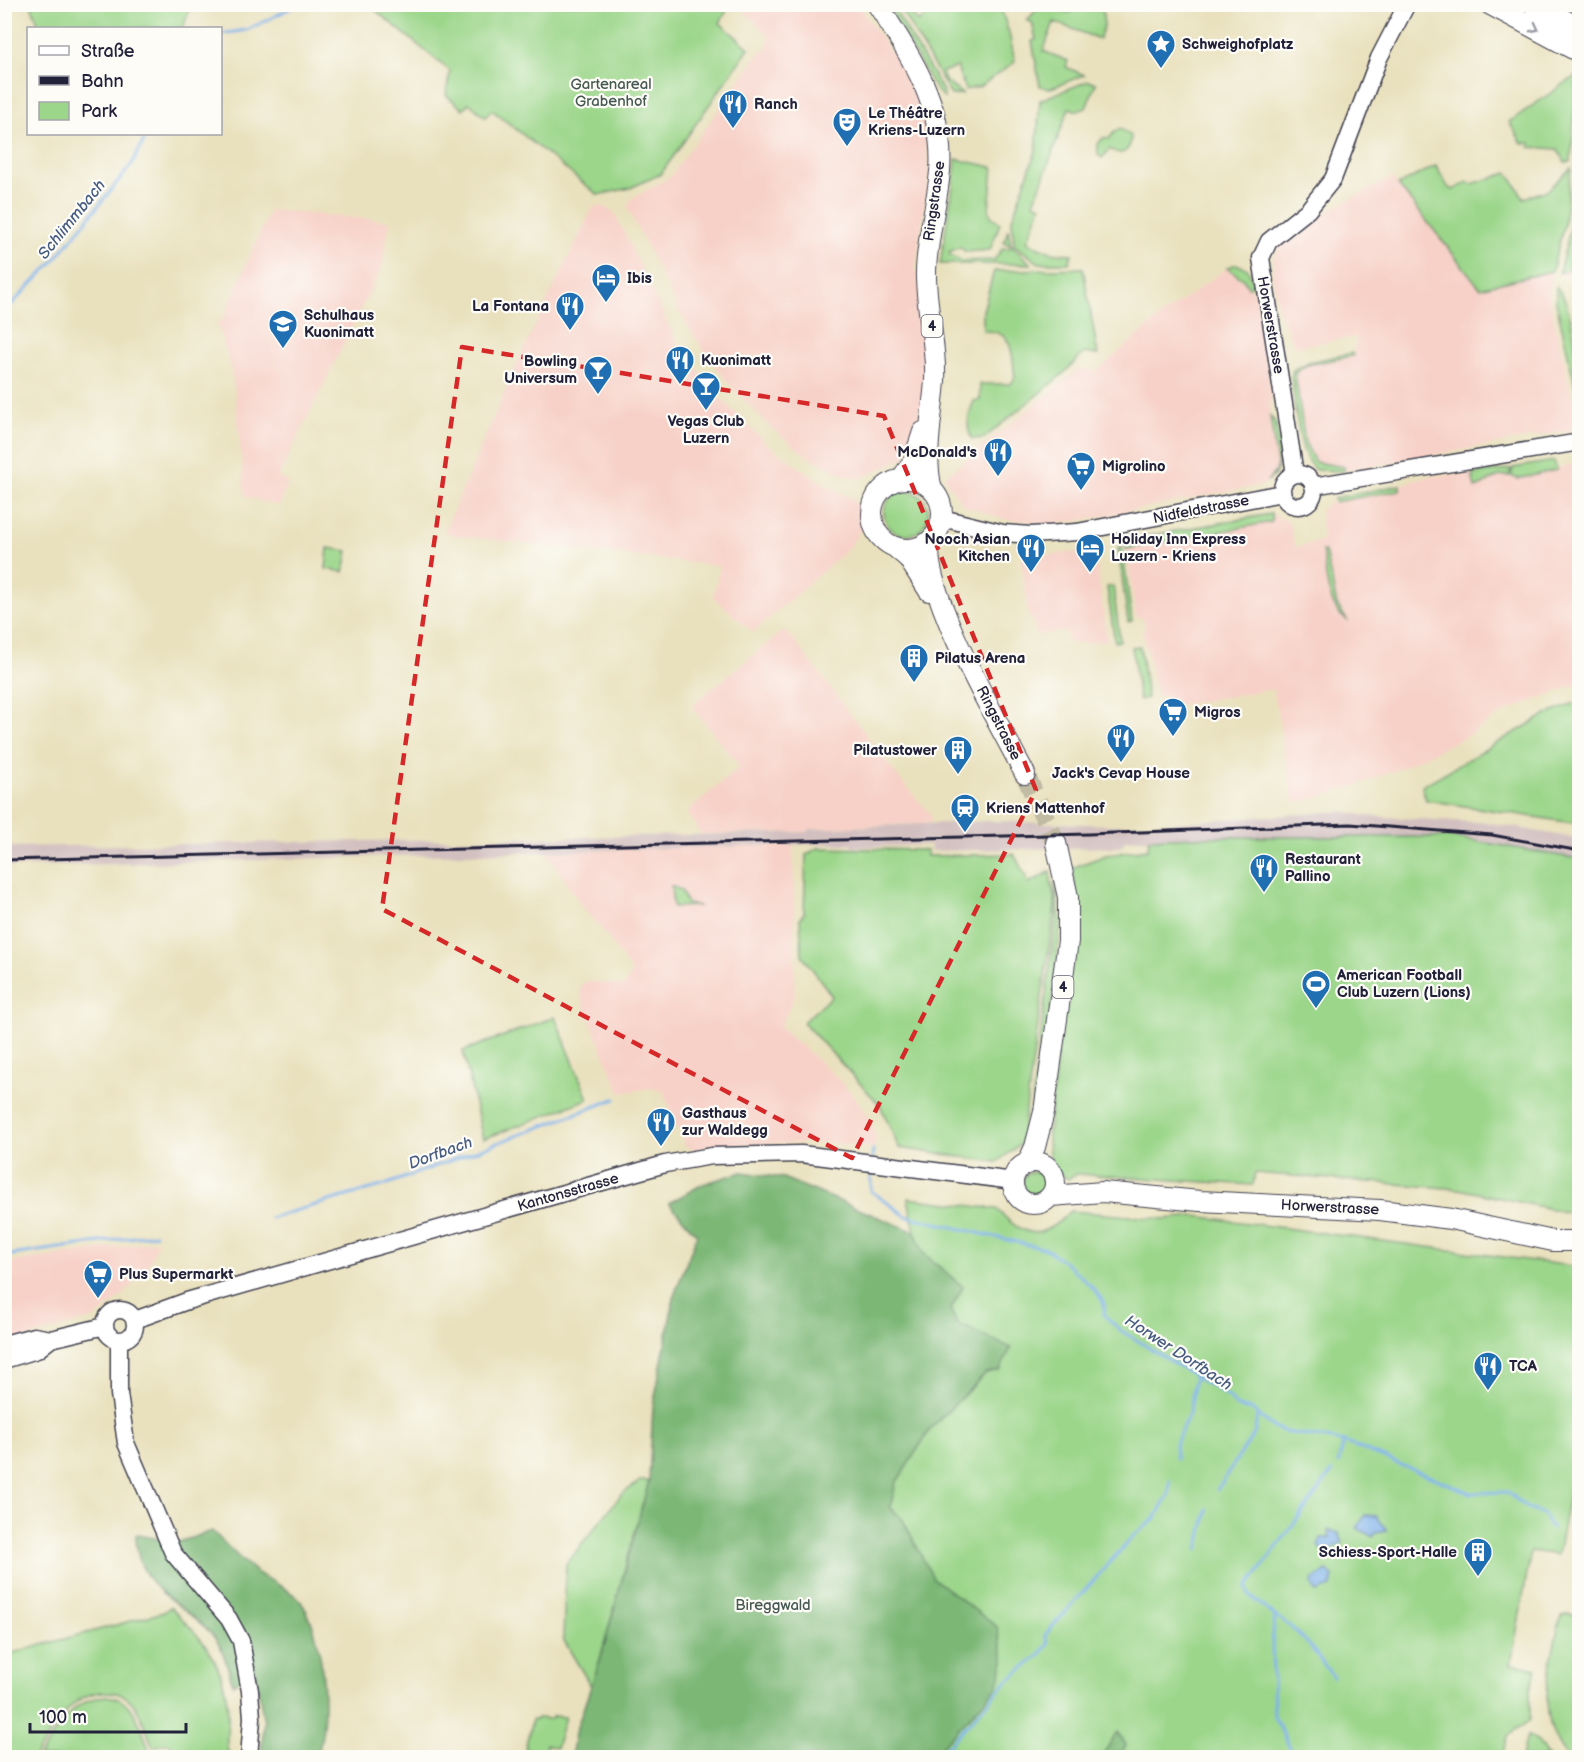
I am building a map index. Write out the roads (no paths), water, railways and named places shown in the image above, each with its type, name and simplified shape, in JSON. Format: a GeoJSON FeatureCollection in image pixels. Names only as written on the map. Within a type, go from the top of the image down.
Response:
{"type":"FeatureCollection","features":[{"type":"Feature","properties":{"kind":"highway"},"geometry":{"type":"LineString","coordinates":[[1490,4],[1580,52]]}},
{"type":"Feature","properties":{"kind":"highway"},"geometry":{"type":"LineString","coordinates":[[1533,4],[1580,29]]}},
{"type":"Feature","properties":{"kind":"main road","name":"Ringstrasse"},"geometry":{"type":"LineString","coordinates":[[877,4],[918,69],[934,113],[940,140],[940,173],[926,266],[935,355],[928,465],[932,489]]}},
{"type":"Feature","properties":{"kind":"main road","name":"Ringstrasse"},"geometry":{"type":"LineString","coordinates":[[901,479],[912,464],[932,413]]}},
{"type":"Feature","properties":{"kind":"main road"},"geometry":{"type":"LineString","coordinates":[[901,479],[915,480],[932,489]]}},
{"type":"Feature","properties":{"kind":"main road","name":"4"},"geometry":{"type":"LineString","coordinates":[[897,548],[878,533],[873,508],[881,491],[901,479]]}},
{"type":"Feature","properties":{"kind":"main road","name":"4"},"geometry":{"type":"LineString","coordinates":[[930,541],[938,531],[942,518],[940,500],[932,489]]}},
{"type":"Feature","properties":{"kind":"main road","name":"Ringstrasse"},"geometry":{"type":"LineString","coordinates":[[930,541],[929,566],[942,608]]}},
{"type":"Feature","properties":{"kind":"main road"},"geometry":{"type":"LineString","coordinates":[[897,548],[914,549],[930,541]]}},
{"type":"Feature","properties":{"kind":"main road","name":"Ringstrasse"},"geometry":{"type":"LineString","coordinates":[[897,548],[908,558],[942,608],[1025,774]]}},
{"type":"Feature","properties":{"kind":"main road","name":"4"},"geometry":{"type":"LineString","coordinates":[[1027,1164],[1035,1147],[1044,1112],[1069,925],[1065,876],[1056,843]]}},
{"type":"Feature","properties":{"kind":"main road","name":"4"},"geometry":{"type":"LineString","coordinates":[[1044,1112],[1044,1148],[1051,1172]]}},
{"type":"Feature","properties":{"kind":"main road"},"geometry":{"type":"LineString","coordinates":[[1036,1162],[1051,1172],[1055,1187],[1050,1196],[1041,1203],[1029,1203],[1019,1197],[1014,1181],[1018,1171],[1027,1164],[1036,1162]]}},
{"type":"Feature","properties":{"kind":"main road","name":"Horwerstrasse"},"geometry":{"type":"LineString","coordinates":[[1051,1172],[1103,1192]]}},
{"type":"Feature","properties":{"kind":"main road","name":"Horwerstrasse"},"geometry":{"type":"LineString","coordinates":[[1050,1196],[1103,1192],[1200,1201],[1399,1212],[1553,1241],[1580,1240]]}},
{"type":"Feature","properties":{"kind":"main road","name":"Horwerstrasse"},"geometry":{"type":"LineString","coordinates":[[1553,1241],[1580,1253]]}},
{"type":"Feature","properties":{"kind":"street","name":"Horwerstrasse"},"geometry":{"type":"LineString","coordinates":[[1295,474],[1261,258],[1269,241],[1308,210],[1333,179],[1379,58],[1392,28],[1407,4]]}},
{"type":"Feature","properties":{"kind":"street"},"geometry":{"type":"LineString","coordinates":[[1314,486],[1580,442]]}},
{"type":"Feature","properties":{"kind":"street"},"geometry":{"type":"LineString","coordinates":[[1295,474],[1306,476],[1314,486],[1312,498],[1302,506],[1289,504],[1282,494],[1284,481],[1295,474]]}},
{"type":"Feature","properties":{"kind":"street","name":"Nidfeldstrasse"},"geometry":{"type":"LineString","coordinates":[[942,518],[1003,533],[1031,536],[1067,533],[1282,494]]}},
{"type":"Feature","properties":{"kind":"street","name":"Kantonsstrasse"},"geometry":{"type":"LineString","coordinates":[[135,1320],[168,1307],[665,1164],[712,1156],[801,1154],[1014,1181]]}},
{"type":"Feature","properties":{"kind":"street"},"geometry":{"type":"LineString","coordinates":[[115,1311],[127,1311],[135,1320],[133,1335],[119,1341],[108,1335],[105,1326],[106,1318],[115,1311]]}},
{"type":"Feature","properties":{"kind":"street"},"geometry":{"type":"LineString","coordinates":[[4,1344],[34,1336],[51,1339],[105,1326]]}},
{"type":"Feature","properties":{"kind":"street"},"geometry":{"type":"LineString","coordinates":[[4,1360],[37,1350],[51,1339]]}},
{"type":"Feature","properties":{"kind":"street"},"geometry":{"type":"LineString","coordinates":[[119,1341],[119,1394],[126,1443],[173,1553],[229,1619],[241,1641],[252,1719],[249,1758]]}},
{"type":"Feature","properties":{"kind":"water"},"geometry":{"type":"Polygon","coordinates":[[[1365,1515],[1377,1516],[1387,1531],[1375,1533],[1373,1537],[1357,1528],[1365,1515]]]}},
{"type":"Feature","properties":{"kind":"water"},"geometry":{"type":"Polygon","coordinates":[[[1328,1530],[1339,1533],[1343,1543],[1325,1552],[1318,1546],[1321,1538],[1330,1538],[1328,1530]]]}},
{"type":"Feature","properties":{"kind":"water"},"geometry":{"type":"Polygon","coordinates":[[[1327,1571],[1333,1576],[1331,1587],[1316,1592],[1312,1585],[1313,1579],[1327,1571]]]}},
{"type":"Feature","properties":{"kind":"waterway","name":"Schlimmbach"},"geometry":{"type":"LineString","coordinates":[[222,34],[247,30],[299,4]]}},
{"type":"Feature","properties":{"kind":"waterway","name":"Schlimmbach"},"geometry":{"type":"LineString","coordinates":[[4,312],[53,262],[132,164],[146,135]]}},
{"type":"Feature","properties":{"kind":"waterway","name":"Dorfbach"},"geometry":{"type":"LineString","coordinates":[[270,1218],[385,1185],[615,1099]]}},
{"type":"Feature","properties":{"kind":"waterway"},"geometry":{"type":"LineString","coordinates":[[872,1158],[873,1150]]}},
{"type":"Feature","properties":{"kind":"waterway","name":"Horwer Dorfbach"},"geometry":{"type":"LineString","coordinates":[[871,1168],[871,1191],[906,1216],[1046,1249],[1096,1291],[1104,1305],[1104,1315],[1120,1330],[1229,1397],[1237,1407],[1252,1410],[1273,1427],[1286,1432],[1344,1442],[1471,1493],[1508,1492],[1528,1509],[1543,1514],[1552,1529]]}},
{"type":"Feature","properties":{"kind":"waterway","name":"Dorfbach"},"geometry":{"type":"LineString","coordinates":[[4,1256],[155,1234]]}},
{"type":"Feature","properties":{"kind":"waterway"},"geometry":{"type":"LineString","coordinates":[[1176,1458],[1175,1445],[1190,1411],[1195,1375]]}},
{"type":"Feature","properties":{"kind":"waterway"},"geometry":{"type":"LineString","coordinates":[[1217,1490],[1255,1432],[1257,1414]]}},
{"type":"Feature","properties":{"kind":"waterway","name":"Horwer Dorfbach"},"geometry":{"type":"LineString","coordinates":[[1338,1463],[1344,1442]]}},
{"type":"Feature","properties":{"kind":"waterway","name":"Horwer Dorfbach"},"geometry":{"type":"LineString","coordinates":[[1257,1574],[1332,1472]]}},
{"type":"Feature","properties":{"kind":"waterway"},"geometry":{"type":"LineString","coordinates":[[946,1758],[946,1748],[1007,1681],[1040,1655],[1048,1644],[1045,1635],[1135,1534],[1155,1519],[1169,1494],[1170,1481]]}},
{"type":"Feature","properties":{"kind":"waterway"},"geometry":{"type":"LineString","coordinates":[[1198,1550],[1207,1510]]}},
{"type":"Feature","properties":{"kind":"waterway","name":"Horwer Dorfbach"},"geometry":{"type":"LineString","coordinates":[[1255,1576],[1247,1587],[1249,1595],[1275,1616],[1272,1642],[1274,1716],[1295,1758]]}},
{"type":"Feature","properties":{"kind":"waterway"},"geometry":{"type":"LineString","coordinates":[[1275,1616],[1300,1636],[1333,1677]]}},
{"type":"Feature","properties":{"kind":"tunnel"},"geometry":{"type":"LineString","coordinates":[[1025,774],[1056,843]]}},
{"type":"Feature","properties":{"kind":"railway"},"geometry":{"type":"LineString","coordinates":[[4,860],[1088,834],[1350,824],[1492,835],[1580,851]]}},
{"type":"Feature","properties":{"kind":"place","name":"Schweighofplatz"},"geometry":{"type":"Point","coordinates":[1161,70]}},
{"type":"Feature","properties":{"kind":"place","name":"Ranch"},"geometry":{"type":"Point","coordinates":[733,130]}},
{"type":"Feature","properties":{"kind":"place","name":"Le Théâtre Kriens-Luzern"},"geometry":{"type":"Point","coordinates":[847,148]}},
{"type":"Feature","properties":{"kind":"place","name":"Ibis"},"geometry":{"type":"Point","coordinates":[606,304]}},
{"type":"Feature","properties":{"kind":"place","name":"La Fontana"},"geometry":{"type":"Point","coordinates":[570,332]}},
{"type":"Feature","properties":{"kind":"place","name":"Schulhaus Kuonimatt"},"geometry":{"type":"Point","coordinates":[283,350]}},
{"type":"Feature","properties":{"kind":"place","name":"Kuonimatt"},"geometry":{"type":"Point","coordinates":[680,386]}},
{"type":"Feature","properties":{"kind":"place","name":"Bowling Universum"},"geometry":{"type":"Point","coordinates":[598,396]}},
{"type":"Feature","properties":{"kind":"place","name":"Vegas Club Luzern"},"geometry":{"type":"Point","coordinates":[706,412]}},
{"type":"Feature","properties":{"kind":"place","name":"McDonald's"},"geometry":{"type":"Point","coordinates":[998,478]}},
{"type":"Feature","properties":{"kind":"place","name":"Migrolino"},"geometry":{"type":"Point","coordinates":[1081,492]}},
{"type":"Feature","properties":{"kind":"place","name":"Nooch Asian Kitchen"},"geometry":{"type":"Point","coordinates":[1031,574]}},
{"type":"Feature","properties":{"kind":"place","name":"Holiday Inn Express Luzern - Kriens"},"geometry":{"type":"Point","coordinates":[1090,574]}},
{"type":"Feature","properties":{"kind":"place","name":"Pilatus Arena"},"geometry":{"type":"Point","coordinates":[914,684]}},
{"type":"Feature","properties":{"kind":"place","name":"Migros"},"geometry":{"type":"Point","coordinates":[1173,738]}},
{"type":"Feature","properties":{"kind":"place","name":"Jack's Cevap House"},"geometry":{"type":"Point","coordinates":[1121,764]}},
{"type":"Feature","properties":{"kind":"place","name":"Pilatustower"},"geometry":{"type":"Point","coordinates":[958,776]}},
{"type":"Feature","properties":{"kind":"place","name":"Kriens Mattenhof"},"geometry":{"type":"Point","coordinates":[965,834]}},
{"type":"Feature","properties":{"kind":"place","name":"Restaurant Pallino"},"geometry":{"type":"Point","coordinates":[1264,894]}},
{"type":"Feature","properties":{"kind":"place","name":"American Football Club Luzern (Lions)"},"geometry":{"type":"Point","coordinates":[1316,1010]}},
{"type":"Feature","properties":{"kind":"place","name":"Gasthaus zur Waldegg"},"geometry":{"type":"Point","coordinates":[661,1148]}},
{"type":"Feature","properties":{"kind":"place","name":"Plus Supermarkt"},"geometry":{"type":"Point","coordinates":[98,1300]}},
{"type":"Feature","properties":{"kind":"place","name":"TCA"},"geometry":{"type":"Point","coordinates":[1488,1392]}},
{"type":"Feature","properties":{"kind":"place","name":"Schiess-Sport-Halle"},"geometry":{"type":"Point","coordinates":[1478,1578]}},
{"type":"Feature","properties":{"kind":"park label","name":"Gartenareal Grabenhof"},"geometry":{"type":"Point","coordinates":[611,92]}},
{"type":"Feature","properties":{"kind":"park label","name":"Bireggwald"},"geometry":{"type":"Point","coordinates":[773,1605]}}]}
